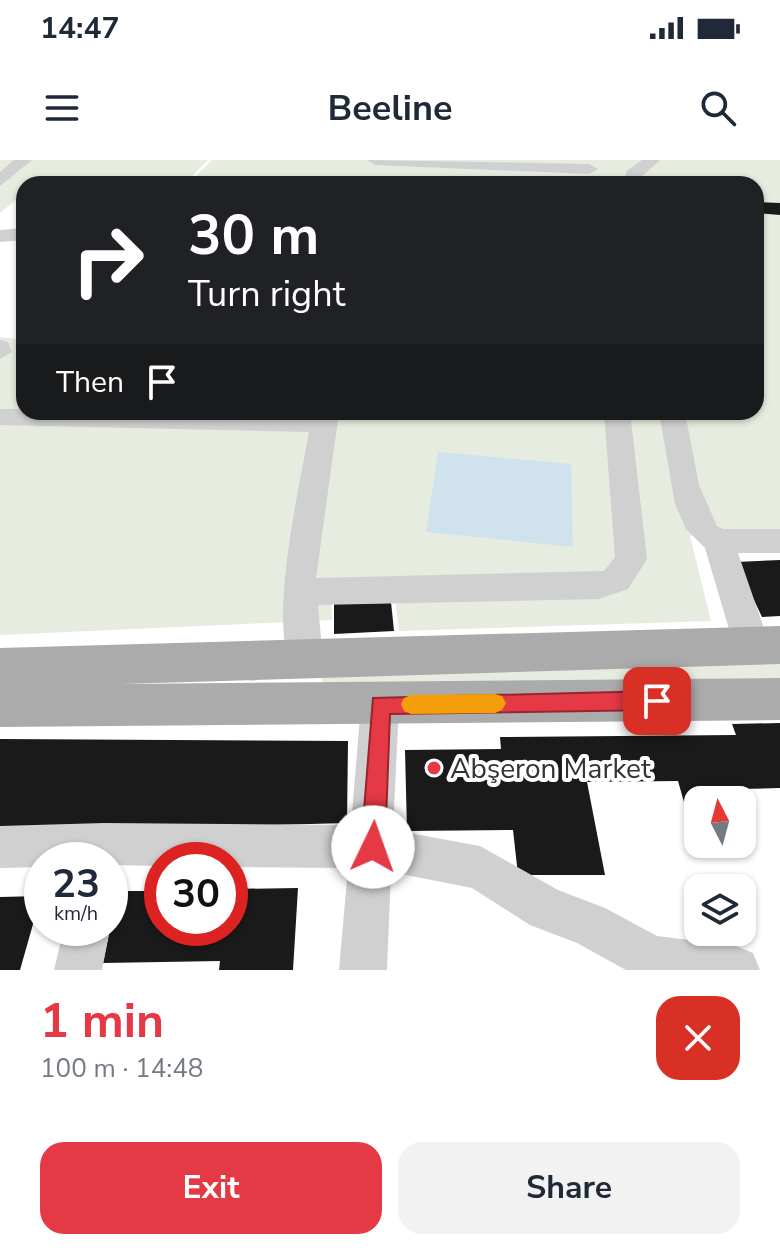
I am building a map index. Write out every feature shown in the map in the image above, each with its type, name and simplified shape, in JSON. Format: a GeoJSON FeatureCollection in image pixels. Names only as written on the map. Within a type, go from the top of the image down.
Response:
{"type":"FeatureCollection","features":[{"type":"Feature","properties":{"kind":"main road"},"geometry":{"type":"LineString","coordinates":[[0,668],[766,646]]}},
{"type":"Feature","properties":{"kind":"main road"},"geometry":{"type":"LineString","coordinates":[[301,705],[305,660]]}},
{"type":"Feature","properties":{"kind":"main road"},"geometry":{"type":"LineString","coordinates":[[0,706],[380,705],[780,699]]}},
{"type":"Feature","properties":{"kind":"street"},"geometry":{"type":"LineString","coordinates":[[0,181],[24,160]]}},
{"type":"Feature","properties":{"kind":"street"},"geometry":{"type":"LineString","coordinates":[[637,176],[652,160]]}},
{"type":"Feature","properties":{"kind":"street"},"geometry":{"type":"LineString","coordinates":[[373,164],[589,171]]}},
{"type":"Feature","properties":{"kind":"street"},"geometry":{"type":"LineString","coordinates":[[305,660],[300,592],[303,549],[324,420]]}},
{"type":"Feature","properties":{"kind":"street"},"geometry":{"type":"LineString","coordinates":[[300,592],[599,586],[616,580],[631,559],[618,420]]}},
{"type":"Feature","properties":{"kind":"street"},"geometry":{"type":"LineString","coordinates":[[674,420],[692,517],[703,534],[718,541],[780,541]]}},
{"type":"Feature","properties":{"kind":"street"},"geometry":{"type":"LineString","coordinates":[[718,541],[766,646]]}},
{"type":"Feature","properties":{"kind":"street"},"geometry":{"type":"LineString","coordinates":[[363,970],[380,705]]}},
{"type":"Feature","properties":{"kind":"street"},"geometry":{"type":"LineString","coordinates":[[0,847],[24,848]]}},
{"type":"Feature","properties":{"kind":"street"},"geometry":{"type":"LineString","coordinates":[[128,852],[373,847],[480,868],[546,909],[589,924],[652,959],[736,970]]}},
{"type":"Feature","properties":{"kind":"street"},"geometry":{"type":"LineString","coordinates":[[78,970],[83,946]]}},
{"type":"Feature","properties":{"kind":"shaded area"},"geometry":{"type":"Polygon","coordinates":[[[0,160],[208,160],[192,176],[16,176],[16,200],[0,213],[0,160]]]}},
{"type":"Feature","properties":{"kind":"shaded area"},"geometry":{"type":"Polygon","coordinates":[[[212,160],[780,160],[780,531],[690,536],[711,621],[399,631],[395,599],[331,602],[332,620],[0,635],[0,337],[16,339],[16,420],[764,420],[764,176],[196,176],[212,160]]]}},
{"type":"Feature","properties":{"kind":"shaded area"},"geometry":{"type":"Polygon","coordinates":[[[780,656],[780,684],[331,690],[321,679],[332,669],[780,656]]]}},
{"type":"Feature","properties":{"kind":"water"},"geometry":{"type":"Polygon","coordinates":[[[438,452],[571,464],[573,547],[426,532],[438,452]]]}},
{"type":"Feature","properties":{"kind":"building"},"geometry":{"type":"Polygon","coordinates":[[[764,202],[780,203],[780,215],[764,214],[764,202]]]}},
{"type":"Feature","properties":{"kind":"building"},"geometry":{"type":"Polygon","coordinates":[[[780,560],[780,616],[762,617],[736,562],[780,560]]]}},
{"type":"Feature","properties":{"kind":"building"},"geometry":{"type":"Polygon","coordinates":[[[391,602],[394,631],[334,634],[334,604],[391,602]]]}},
{"type":"Feature","properties":{"kind":"building"},"geometry":{"type":"Polygon","coordinates":[[[780,723],[780,788],[684,786],[684,802],[678,781],[587,782],[605,875],[518,875],[513,830],[407,831],[405,750],[501,749],[500,737],[736,735],[732,724],[780,723]]]}},
{"type":"Feature","properties":{"kind":"building"},"geometry":{"type":"Polygon","coordinates":[[[0,739],[348,741],[347,823],[0,832],[0,739]]]}},
{"type":"Feature","properties":{"kind":"building"},"geometry":{"type":"Polygon","coordinates":[[[298,888],[293,970],[219,970],[220,961],[103,963],[107,946],[128,946],[128,891],[144,891],[144,946],[248,946],[248,889],[298,888]]]}},
{"type":"Feature","properties":{"kind":"building"},"geometry":{"type":"Polygon","coordinates":[[[24,896],[24,946],[27,946],[20,970],[0,970],[0,897],[24,896]]]}},
{"type":"Feature","properties":{"kind":"slow traffic"},"geometry":{"type":"LineString","coordinates":[[411,704],[495,703]]}},
{"type":"Feature","properties":{"kind":"place","name":"Abşeron Market"},"geometry":{"type":"Point","coordinates":[434,768]}},
{"type":"Feature","properties":{"kind":"route"},"geometry":{"type":"LineString","coordinates":[[373,847],[380,705],[657,701]]}}]}
